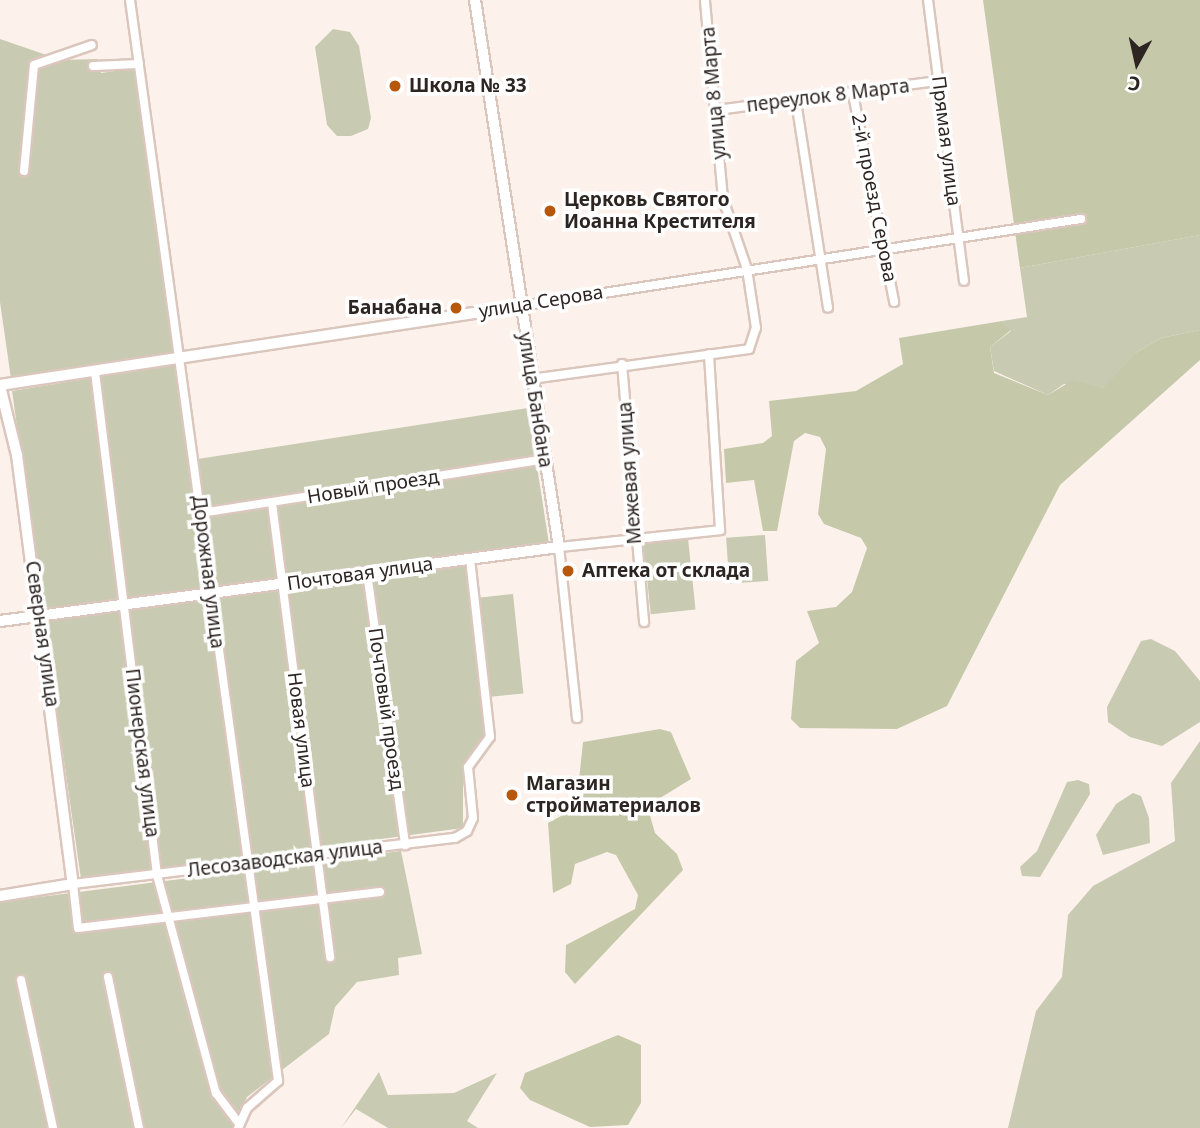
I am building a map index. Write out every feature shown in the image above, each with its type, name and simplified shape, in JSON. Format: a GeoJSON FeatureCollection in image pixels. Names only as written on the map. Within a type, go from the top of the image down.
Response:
{"type":"FeatureCollection","features":[{"type":"Feature","properties":{"kind":"street","name":"Дорожная улица"},"geometry":{"type":"LineString","coordinates":[[130,0],[181,358],[246,864],[278,1081],[238,1125]]}},
{"type":"Feature","properties":{"kind":"street","name":"улица Банбана"},"geometry":{"type":"LineString","coordinates":[[475,0],[558,547],[577,718]]}},
{"type":"Feature","properties":{"kind":"street","name":"улица 8 Марта"},"geometry":{"type":"LineString","coordinates":[[705,0],[723,199],[747,269],[756,328],[749,349],[709,354]]}},
{"type":"Feature","properties":{"kind":"street","name":"Прямая улица"},"geometry":{"type":"LineString","coordinates":[[928,0],[964,281]]}},
{"type":"Feature","properties":{"kind":"street"},"geometry":{"type":"LineString","coordinates":[[24,171],[34,65],[92,44]]}},
{"type":"Feature","properties":{"kind":"street"},"geometry":{"type":"LineString","coordinates":[[93,66],[139,64]]}},
{"type":"Feature","properties":{"kind":"street","name":"переулок 8 Марта"},"geometry":{"type":"LineString","coordinates":[[717,110],[796,102],[938,81]]}},
{"type":"Feature","properties":{"kind":"street","name":"2-й проезд Серова"},"geometry":{"type":"LineString","coordinates":[[853,94],[894,302]]}},
{"type":"Feature","properties":{"kind":"street"},"geometry":{"type":"LineString","coordinates":[[796,102],[828,308]]}},
{"type":"Feature","properties":{"kind":"street","name":"улица Серова"},"geometry":{"type":"LineString","coordinates":[[0,386],[1081,219]]}},
{"type":"Feature","properties":{"kind":"street"},"geometry":{"type":"LineString","coordinates":[[531,379],[709,354]]}},
{"type":"Feature","properties":{"kind":"street","name":"Почтовая улица"},"geometry":{"type":"LineString","coordinates":[[0,621],[558,547],[720,530],[709,354]]}},
{"type":"Feature","properties":{"kind":"street","name":"Межевая улица"},"geometry":{"type":"LineString","coordinates":[[622,365],[634,540],[644,622]]}},
{"type":"Feature","properties":{"kind":"street","name":"Пионерская улица"},"geometry":{"type":"LineString","coordinates":[[95,372],[157,875],[216,1093],[238,1125]]}},
{"type":"Feature","properties":{"kind":"street","name":"Северная улица"},"geometry":{"type":"LineString","coordinates":[[0,386],[17,455],[73,884]]}},
{"type":"Feature","properties":{"kind":"street","name":"Новый проезд"},"geometry":{"type":"LineString","coordinates":[[201,513],[544,459]]}},
{"type":"Feature","properties":{"kind":"street","name":"Новая улица"},"geometry":{"type":"LineString","coordinates":[[272,503],[330,957]]}},
{"type":"Feature","properties":{"kind":"street","name":"Лесозаводская улица"},"geometry":{"type":"LineString","coordinates":[[0,896],[73,884],[405,845],[467,831],[473,818],[468,767],[490,737],[470,559]]}},
{"type":"Feature","properties":{"kind":"street","name":"Почтовый проезд"},"geometry":{"type":"LineString","coordinates":[[367,573],[405,845]]}},
{"type":"Feature","properties":{"kind":"street"},"geometry":{"type":"LineString","coordinates":[[73,884],[78,928],[380,892]]}},
{"type":"Feature","properties":{"kind":"street"},"geometry":{"type":"LineString","coordinates":[[108,977],[139,1128]]}},
{"type":"Feature","properties":{"kind":"street"},"geometry":{"type":"LineString","coordinates":[[22,981],[53,1128]]}},
{"type":"Feature","properties":{"kind":"green space"},"geometry":{"type":"Polygon","coordinates":[[[983,0],[1200,0],[1200,235],[1020,268],[983,0]]]}},
{"type":"Feature","properties":{"kind":"green space"},"geometry":{"type":"Polygon","coordinates":[[[333,29],[350,32],[359,46],[371,118],[368,129],[351,136],[337,136],[327,125],[315,47],[333,29]]]}},
{"type":"Feature","properties":{"kind":"green space"},"geometry":{"type":"Polygon","coordinates":[[[0,39],[61,60],[98,59],[101,73],[136,68],[177,353],[11,379],[0,302],[0,39]]]}},
{"type":"Feature","properties":{"kind":"green space"},"geometry":{"type":"Polygon","coordinates":[[[1200,235],[1200,330],[1161,338],[1137,352],[1116,381],[1103,388],[1064,384],[1048,395],[994,371],[990,347],[1011,331],[1002,321],[1027,317],[1020,268],[1200,235]]]}},
{"type":"Feature","properties":{"kind":"green space"},"geometry":{"type":"Polygon","coordinates":[[[1002,321],[1011,330],[990,347],[994,373],[1048,395],[1073,380],[1103,388],[1137,352],[1161,338],[1200,330],[1200,360],[1060,485],[947,706],[897,729],[800,728],[791,719],[796,661],[819,643],[807,611],[836,607],[852,592],[867,548],[861,538],[824,524],[818,514],[826,449],[820,437],[805,433],[794,441],[777,531],[763,531],[754,480],[726,483],[724,449],[763,443],[772,436],[769,401],[856,391],[903,364],[899,338],[1002,321]]]}},
{"type":"Feature","properties":{"kind":"green space"},"geometry":{"type":"Polygon","coordinates":[[[178,364],[191,460],[528,408],[549,544],[43,610],[12,391],[178,364]]]}},
{"type":"Feature","properties":{"kind":"green space"},"geometry":{"type":"Polygon","coordinates":[[[765,535],[768,581],[729,584],[726,538],[765,535]]]}},
{"type":"Feature","properties":{"kind":"green space"},"geometry":{"type":"Polygon","coordinates":[[[688,538],[696,610],[651,614],[643,543],[688,538]]]}},
{"type":"Feature","properties":{"kind":"green space"},"geometry":{"type":"Polygon","coordinates":[[[468,565],[486,734],[463,766],[463,828],[81,879],[44,621],[468,565]]]}},
{"type":"Feature","properties":{"kind":"green space"},"geometry":{"type":"Polygon","coordinates":[[[513,594],[523,693],[489,697],[478,598],[513,594]]]}},
{"type":"Feature","properties":{"kind":"green space"},"geometry":{"type":"Polygon","coordinates":[[[1151,639],[1175,651],[1200,681],[1200,722],[1162,746],[1130,737],[1108,722],[1107,707],[1141,641],[1151,639]]]}},
{"type":"Feature","properties":{"kind":"green space"},"geometry":{"type":"Polygon","coordinates":[[[660,729],[671,732],[691,779],[652,803],[649,812],[655,833],[677,854],[683,870],[575,984],[565,972],[566,945],[635,909],[638,895],[616,855],[607,852],[575,864],[571,884],[553,893],[548,823],[576,808],[583,742],[660,729]]]}},
{"type":"Feature","properties":{"kind":"green space"},"geometry":{"type":"Polygon","coordinates":[[[1200,741],[1200,1128],[1008,1128],[1036,1011],[1062,977],[1068,915],[1093,886],[1175,841],[1171,783],[1200,741]]]}},
{"type":"Feature","properties":{"kind":"green space"},"geometry":{"type":"Polygon","coordinates":[[[1078,780],[1089,784],[1090,794],[1040,877],[1022,876],[1020,867],[1037,851],[1067,782],[1078,780]]]}},
{"type":"Feature","properties":{"kind":"green space"},"geometry":{"type":"Polygon","coordinates":[[[1133,793],[1141,796],[1149,818],[1150,843],[1103,855],[1096,835],[1116,804],[1133,793]]]}},
{"type":"Feature","properties":{"kind":"green space"},"geometry":{"type":"Polygon","coordinates":[[[401,851],[422,954],[398,958],[399,975],[357,982],[335,1007],[329,1034],[247,1097],[232,1128],[0,1128],[0,902],[401,851]]]}},
{"type":"Feature","properties":{"kind":"green space"},"geometry":{"type":"Polygon","coordinates":[[[618,1035],[641,1045],[641,1103],[628,1125],[590,1127],[530,1100],[520,1088],[525,1073],[618,1035]]]}},
{"type":"Feature","properties":{"kind":"green space"},"geometry":{"type":"Polygon","coordinates":[[[379,1072],[388,1095],[454,1093],[497,1073],[467,1121],[478,1128],[388,1128],[356,1109],[341,1128],[379,1072]]]}},
{"type":"Feature","properties":{"kind":"place","name":"Школа № 33"},"geometry":{"type":"Point","coordinates":[395,86]}},
{"type":"Feature","properties":{"kind":"place","name":"Церковь Святого Иоанна Крестителя"},"geometry":{"type":"Point","coordinates":[550,211]}},
{"type":"Feature","properties":{"kind":"place","name":"Банабана"},"geometry":{"type":"Point","coordinates":[456,308]}},
{"type":"Feature","properties":{"kind":"place","name":"Аптека от склада"},"geometry":{"type":"Point","coordinates":[568,571]}},
{"type":"Feature","properties":{"kind":"place","name":"Магазин стройматериалов"},"geometry":{"type":"Point","coordinates":[512,795]}}]}
